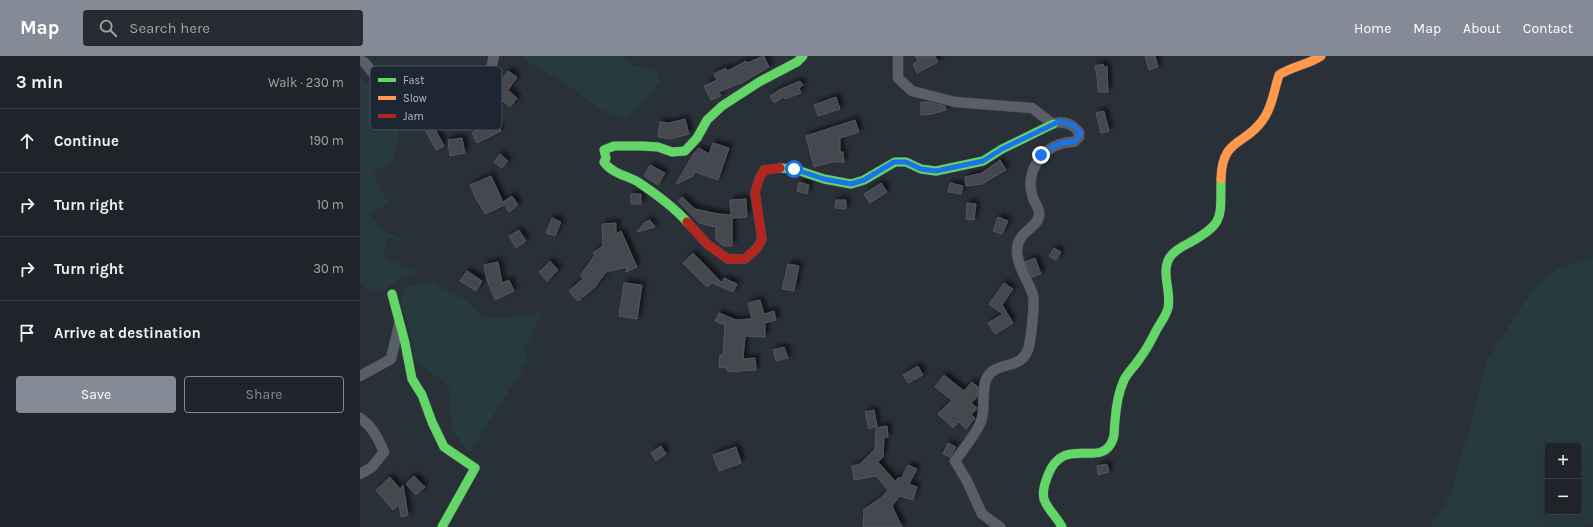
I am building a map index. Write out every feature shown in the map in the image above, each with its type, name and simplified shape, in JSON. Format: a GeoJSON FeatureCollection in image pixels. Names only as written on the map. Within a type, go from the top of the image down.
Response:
{"type":"FeatureCollection","features":[{"type":"Feature","properties":{"kind":"street"},"geometry":{"type":"LineString","coordinates":[[492,66],[494,56]]}},
{"type":"Feature","properties":{"kind":"street"},"geometry":{"type":"LineString","coordinates":[[803,56],[797,62],[759,82],[722,106],[707,120],[698,138],[685,151],[672,152],[658,147],[614,146],[604,150],[606,158],[604,162],[606,167],[636,181],[661,198],[680,214],[707,244],[728,259],[745,259],[755,250],[762,240],[761,219],[754,198],[756,182],[764,170],[774,168],[794,169],[824,179],[851,184],[864,180],[894,162],[906,162],[921,169],[936,171],[983,161],[1002,149],[1060,121],[1074,126],[1080,132],[1079,136],[1074,142],[1065,142],[1054,146],[1041,155],[1033,170],[1031,184],[1033,198],[1038,208],[1039,215],[1036,223],[1020,238],[1017,252],[1021,270],[1033,296],[1031,334],[1027,352],[1014,364],[993,369],[986,378],[982,419],[955,462],[967,481],[982,514],[1000,527]]}},
{"type":"Feature","properties":{"kind":"street"},"geometry":{"type":"LineString","coordinates":[[898,56],[898,78],[912,91],[955,102],[1032,108],[1053,124]]}},
{"type":"Feature","properties":{"kind":"street"},"geometry":{"type":"LineString","coordinates":[[1062,527],[1060,521],[1045,502],[1044,494],[1046,479],[1051,467],[1057,460],[1064,456],[1099,453],[1106,450],[1110,446],[1113,439],[1121,387],[1130,371],[1148,347],[1169,306],[1169,292],[1166,273],[1167,264],[1170,257],[1176,251],[1215,226],[1220,210],[1225,158],[1234,144],[1256,128],[1270,110],[1279,75],[1289,68],[1316,61],[1321,56]]}},
{"type":"Feature","properties":{"kind":"street"},"geometry":{"type":"LineString","coordinates":[[360,60],[364,62],[370,69]]}},
{"type":"Feature","properties":{"kind":"street"},"geometry":{"type":"LineString","coordinates":[[392,294],[405,343],[412,379],[422,395],[432,422],[444,447],[474,468],[442,527]]}},
{"type":"Feature","properties":{"kind":"street"},"geometry":{"type":"LineString","coordinates":[[360,376],[391,359],[399,323]]}},
{"type":"Feature","properties":{"kind":"street"},"geometry":{"type":"LineString","coordinates":[[360,418],[366,422],[377,435],[384,452],[372,467],[360,474]]}},
{"type":"Feature","properties":{"kind":"green space"},"geometry":{"type":"Polygon","coordinates":[[[523,56],[622,56],[633,65],[655,71],[660,82],[637,109],[623,119],[598,108],[569,86],[529,62],[523,56]]]}},
{"type":"Feature","properties":{"kind":"green space"},"geometry":{"type":"Polygon","coordinates":[[[360,77],[370,86],[370,130],[399,130],[392,161],[373,173],[389,204],[368,213],[380,227],[408,244],[388,237],[383,256],[420,274],[404,276],[385,289],[367,289],[360,283],[360,77]]]}},
{"type":"Feature","properties":{"kind":"green space"},"geometry":{"type":"Polygon","coordinates":[[[1593,257],[1593,523],[1584,527],[1430,527],[1451,494],[1488,359],[1535,286],[1562,266],[1593,257]]]}},
{"type":"Feature","properties":{"kind":"green space"},"geometry":{"type":"Polygon","coordinates":[[[431,282],[468,301],[483,319],[526,316],[542,311],[524,351],[528,361],[469,453],[452,429],[449,387],[430,371],[414,361],[411,333],[400,303],[405,287],[431,282]]]}},
{"type":"Feature","properties":{"kind":"building"},"geometry":{"type":"Polygon","coordinates":[[[764,56],[769,67],[740,84],[719,92],[721,96],[711,100],[704,86],[717,80],[714,74],[726,68],[727,71],[746,61],[747,63],[764,56]]]}},
{"type":"Feature","properties":{"kind":"building"},"geometry":{"type":"Polygon","coordinates":[[[915,56],[935,56],[938,62],[917,73],[913,64],[918,61],[915,56]]]}},
{"type":"Feature","properties":{"kind":"building"},"geometry":{"type":"Polygon","coordinates":[[[1145,56],[1155,56],[1158,67],[1149,70],[1145,56]]]}},
{"type":"Feature","properties":{"kind":"building"},"geometry":{"type":"Polygon","coordinates":[[[1103,64],[1104,67],[1107,66],[1108,92],[1098,92],[1095,66],[1103,64]]]}},
{"type":"Feature","properties":{"kind":"building"},"geometry":{"type":"Polygon","coordinates":[[[508,71],[517,77],[508,90],[517,98],[510,107],[503,101],[502,102],[502,80],[508,71]]]}},
{"type":"Feature","properties":{"kind":"building"},"geometry":{"type":"Polygon","coordinates":[[[800,81],[803,85],[799,88],[801,93],[785,99],[784,97],[774,103],[770,96],[781,89],[800,81]]]}},
{"type":"Feature","properties":{"kind":"building"},"geometry":{"type":"Polygon","coordinates":[[[836,97],[840,109],[818,116],[814,105],[836,97]]]}},
{"type":"Feature","properties":{"kind":"building"},"geometry":{"type":"Polygon","coordinates":[[[921,102],[929,102],[945,106],[946,110],[921,115],[921,102]]]}},
{"type":"Feature","properties":{"kind":"building"},"geometry":{"type":"Polygon","coordinates":[[[1104,111],[1109,131],[1101,133],[1096,113],[1104,111]]]}},
{"type":"Feature","properties":{"kind":"building"},"geometry":{"type":"Polygon","coordinates":[[[685,119],[689,134],[671,139],[658,137],[660,122],[669,123],[685,119]]]}},
{"type":"Feature","properties":{"kind":"building"},"geometry":{"type":"Polygon","coordinates":[[[855,120],[859,132],[840,138],[840,152],[843,152],[844,162],[832,162],[814,167],[806,136],[855,120]]]}},
{"type":"Feature","properties":{"kind":"building"},"geometry":{"type":"Polygon","coordinates":[[[425,130],[436,130],[444,146],[436,150],[425,130]]]}},
{"type":"Feature","properties":{"kind":"building"},"geometry":{"type":"Polygon","coordinates":[[[477,130],[501,131],[477,143],[472,133],[477,130]]]}},
{"type":"Feature","properties":{"kind":"building"},"geometry":{"type":"Polygon","coordinates":[[[462,138],[465,153],[450,156],[448,140],[462,138]]]}},
{"type":"Feature","properties":{"kind":"building"},"geometry":{"type":"Polygon","coordinates":[[[713,143],[729,148],[718,180],[695,172],[693,176],[676,184],[694,153],[699,148],[709,154],[713,143]]]}},
{"type":"Feature","properties":{"kind":"building"},"geometry":{"type":"Polygon","coordinates":[[[500,154],[508,161],[502,168],[494,162],[500,154]]]}},
{"type":"Feature","properties":{"kind":"building"},"geometry":{"type":"Polygon","coordinates":[[[1000,160],[1006,170],[982,184],[966,186],[965,177],[982,173],[1000,160]]]}},
{"type":"Feature","properties":{"kind":"building"},"geometry":{"type":"Polygon","coordinates":[[[650,165],[665,173],[658,185],[644,176],[650,165]]]}},
{"type":"Feature","properties":{"kind":"building"},"geometry":{"type":"Polygon","coordinates":[[[491,176],[503,202],[512,196],[518,205],[509,212],[504,204],[485,214],[477,201],[470,185],[491,176]]]}},
{"type":"Feature","properties":{"kind":"building"},"geometry":{"type":"Polygon","coordinates":[[[799,182],[809,185],[807,194],[797,191],[799,182]]]}},
{"type":"Feature","properties":{"kind":"building"},"geometry":{"type":"Polygon","coordinates":[[[881,183],[887,192],[870,203],[864,194],[881,183]]]}},
{"type":"Feature","properties":{"kind":"building"},"geometry":{"type":"Polygon","coordinates":[[[950,183],[963,186],[961,194],[948,192],[950,183]]]}},
{"type":"Feature","properties":{"kind":"building"},"geometry":{"type":"Polygon","coordinates":[[[631,194],[641,194],[641,204],[631,204],[631,194]]]}},
{"type":"Feature","properties":{"kind":"building"},"geometry":{"type":"Polygon","coordinates":[[[682,197],[695,209],[731,215],[730,200],[746,199],[747,217],[732,218],[732,246],[724,246],[716,240],[716,227],[699,223],[678,201],[682,197]]]}},
{"type":"Feature","properties":{"kind":"building"},"geometry":{"type":"Polygon","coordinates":[[[836,200],[846,200],[846,209],[835,208],[836,200]]]}},
{"type":"Feature","properties":{"kind":"building"},"geometry":{"type":"Polygon","coordinates":[[[967,203],[976,204],[974,220],[966,219],[967,203]]]}},
{"type":"Feature","properties":{"kind":"building"},"geometry":{"type":"Polygon","coordinates":[[[998,217],[1008,221],[1002,234],[993,231],[998,217]]]}},
{"type":"Feature","properties":{"kind":"building"},"geometry":{"type":"Polygon","coordinates":[[[552,218],[561,222],[555,236],[546,233],[552,218]]]}},
{"type":"Feature","properties":{"kind":"building"},"geometry":{"type":"Polygon","coordinates":[[[650,220],[655,227],[637,232],[645,222],[650,220]]]}},
{"type":"Feature","properties":{"kind":"building"},"geometry":{"type":"Polygon","coordinates":[[[616,223],[616,234],[621,231],[637,267],[626,272],[627,267],[606,272],[595,287],[578,301],[569,291],[584,278],[580,276],[595,255],[593,253],[603,246],[602,224],[616,223]]]}},
{"type":"Feature","properties":{"kind":"building"},"geometry":{"type":"Polygon","coordinates":[[[519,230],[526,241],[516,248],[509,236],[519,230]]]}},
{"type":"Feature","properties":{"kind":"building"},"geometry":{"type":"Polygon","coordinates":[[[1054,248],[1061,252],[1056,260],[1049,256],[1054,248]]]}},
{"type":"Feature","properties":{"kind":"building"},"geometry":{"type":"Polygon","coordinates":[[[693,253],[722,283],[724,278],[737,284],[733,292],[712,283],[707,287],[683,263],[693,253]]]}},
{"type":"Feature","properties":{"kind":"building"},"geometry":{"type":"Polygon","coordinates":[[[1035,258],[1041,274],[1032,277],[1025,262],[1035,258]]]}},
{"type":"Feature","properties":{"kind":"building"},"geometry":{"type":"Polygon","coordinates":[[[550,261],[558,270],[547,281],[539,272],[550,261]]]}},
{"type":"Feature","properties":{"kind":"building"},"geometry":{"type":"Polygon","coordinates":[[[498,262],[502,283],[509,280],[514,291],[495,300],[487,280],[484,265],[498,262]]]}},
{"type":"Feature","properties":{"kind":"building"},"geometry":{"type":"Polygon","coordinates":[[[788,264],[799,266],[794,291],[782,289],[788,264]]]}},
{"type":"Feature","properties":{"kind":"building"},"geometry":{"type":"Polygon","coordinates":[[[467,271],[482,281],[476,291],[460,281],[467,271]]]}},
{"type":"Feature","properties":{"kind":"building"},"geometry":{"type":"Polygon","coordinates":[[[624,283],[642,285],[637,319],[619,316],[624,283]]]}},
{"type":"Feature","properties":{"kind":"building"},"geometry":{"type":"Polygon","coordinates":[[[1004,283],[1013,289],[1002,305],[1013,323],[995,334],[988,323],[1003,314],[989,304],[1004,283]]]}},
{"type":"Feature","properties":{"kind":"building"},"geometry":{"type":"Polygon","coordinates":[[[760,300],[764,314],[774,311],[776,320],[765,323],[765,337],[745,336],[743,359],[755,358],[756,370],[738,372],[727,371],[727,368],[719,367],[720,355],[723,355],[725,325],[715,321],[719,313],[736,320],[752,319],[748,303],[760,300]]]}},
{"type":"Feature","properties":{"kind":"building"},"geometry":{"type":"Polygon","coordinates":[[[784,347],[788,358],[776,361],[773,350],[784,347]]]}},
{"type":"Feature","properties":{"kind":"building"},"geometry":{"type":"Polygon","coordinates":[[[918,366],[923,375],[908,383],[903,375],[918,366]]]}},
{"type":"Feature","properties":{"kind":"building"},"geometry":{"type":"Polygon","coordinates":[[[944,375],[964,391],[972,382],[978,387],[977,397],[971,403],[977,408],[971,415],[975,418],[966,429],[959,422],[953,428],[938,414],[952,400],[935,387],[944,375]]]}},
{"type":"Feature","properties":{"kind":"building"},"geometry":{"type":"Polygon","coordinates":[[[874,410],[877,426],[869,429],[865,412],[874,410]]]}},
{"type":"Feature","properties":{"kind":"building"},"geometry":{"type":"Polygon","coordinates":[[[887,426],[888,437],[884,437],[883,457],[878,462],[895,481],[899,477],[901,479],[908,465],[917,469],[909,484],[917,487],[913,500],[900,496],[892,506],[902,527],[863,527],[863,510],[882,497],[888,490],[876,476],[854,480],[852,466],[860,464],[875,449],[876,428],[887,426]]]}},
{"type":"Feature","properties":{"kind":"building"},"geometry":{"type":"Polygon","coordinates":[[[948,443],[956,447],[950,457],[943,454],[948,443]]]}},
{"type":"Feature","properties":{"kind":"building"},"geometry":{"type":"Polygon","coordinates":[[[661,446],[666,454],[656,461],[651,453],[661,446]]]}},
{"type":"Feature","properties":{"kind":"building"},"geometry":{"type":"Polygon","coordinates":[[[736,447],[741,463],[719,471],[713,455],[736,447]]]}},
{"type":"Feature","properties":{"kind":"building"},"geometry":{"type":"Polygon","coordinates":[[[1107,464],[1109,472],[1098,475],[1097,466],[1107,464]]]}},
{"type":"Feature","properties":{"kind":"building"},"geometry":{"type":"Polygon","coordinates":[[[414,476],[425,487],[416,495],[406,484],[414,476]]]}},
{"type":"Feature","properties":{"kind":"building"},"geometry":{"type":"Polygon","coordinates":[[[390,477],[400,489],[403,485],[408,515],[401,517],[399,505],[393,510],[376,490],[390,477]]]}},
{"type":"Feature","properties":{"kind":"traffic: fast"},"geometry":{"type":"LineString","coordinates":[[687,222],[670,205],[651,191],[638,182],[615,172],[607,166],[604,162],[606,158],[604,150],[614,146],[642,146],[658,147],[672,152],[685,151],[697,138],[707,120],[722,106],[759,82],[797,62],[803,56]]}},
{"type":"Feature","properties":{"kind":"traffic: fast"},"geometry":{"type":"LineString","coordinates":[[780,168],[794,169],[824,179],[851,184],[864,180],[895,162],[906,162],[921,169],[936,171],[983,161],[1002,149],[1053,124]]}},
{"type":"Feature","properties":{"kind":"traffic: fast"},"geometry":{"type":"LineString","coordinates":[[1062,527],[1047,506],[1043,496],[1048,475],[1055,463],[1063,456],[1100,452],[1108,448],[1114,435],[1115,416],[1120,390],[1124,380],[1147,348],[1168,308],[1169,295],[1166,276],[1167,263],[1176,251],[1201,236],[1215,224],[1220,211],[1221,179]]}},
{"type":"Feature","properties":{"kind":"traffic: fast"},"geometry":{"type":"LineString","coordinates":[[392,294],[405,343],[412,379],[422,395],[432,422],[444,447],[475,468],[442,527]]}},
{"type":"Feature","properties":{"kind":"traffic: slow"},"geometry":{"type":"LineString","coordinates":[[1221,179],[1222,166],[1225,156],[1235,144],[1255,129],[1265,116],[1279,75],[1311,62],[1321,56]]}},
{"type":"Feature","properties":{"kind":"traffic: jam"},"geometry":{"type":"LineString","coordinates":[[687,222],[707,244],[728,259],[745,259],[757,248],[762,239],[755,193],[759,179],[764,170],[780,168]]}},
{"type":"Feature","properties":{"kind":"route"},"geometry":{"type":"LineString","coordinates":[[794,169],[824,179],[851,184],[864,180],[894,162],[906,162],[921,169],[936,171],[983,161],[1002,149],[1060,121],[1074,126],[1080,132],[1079,136],[1074,142],[1065,142],[1054,146],[1041,155]]}}]}
